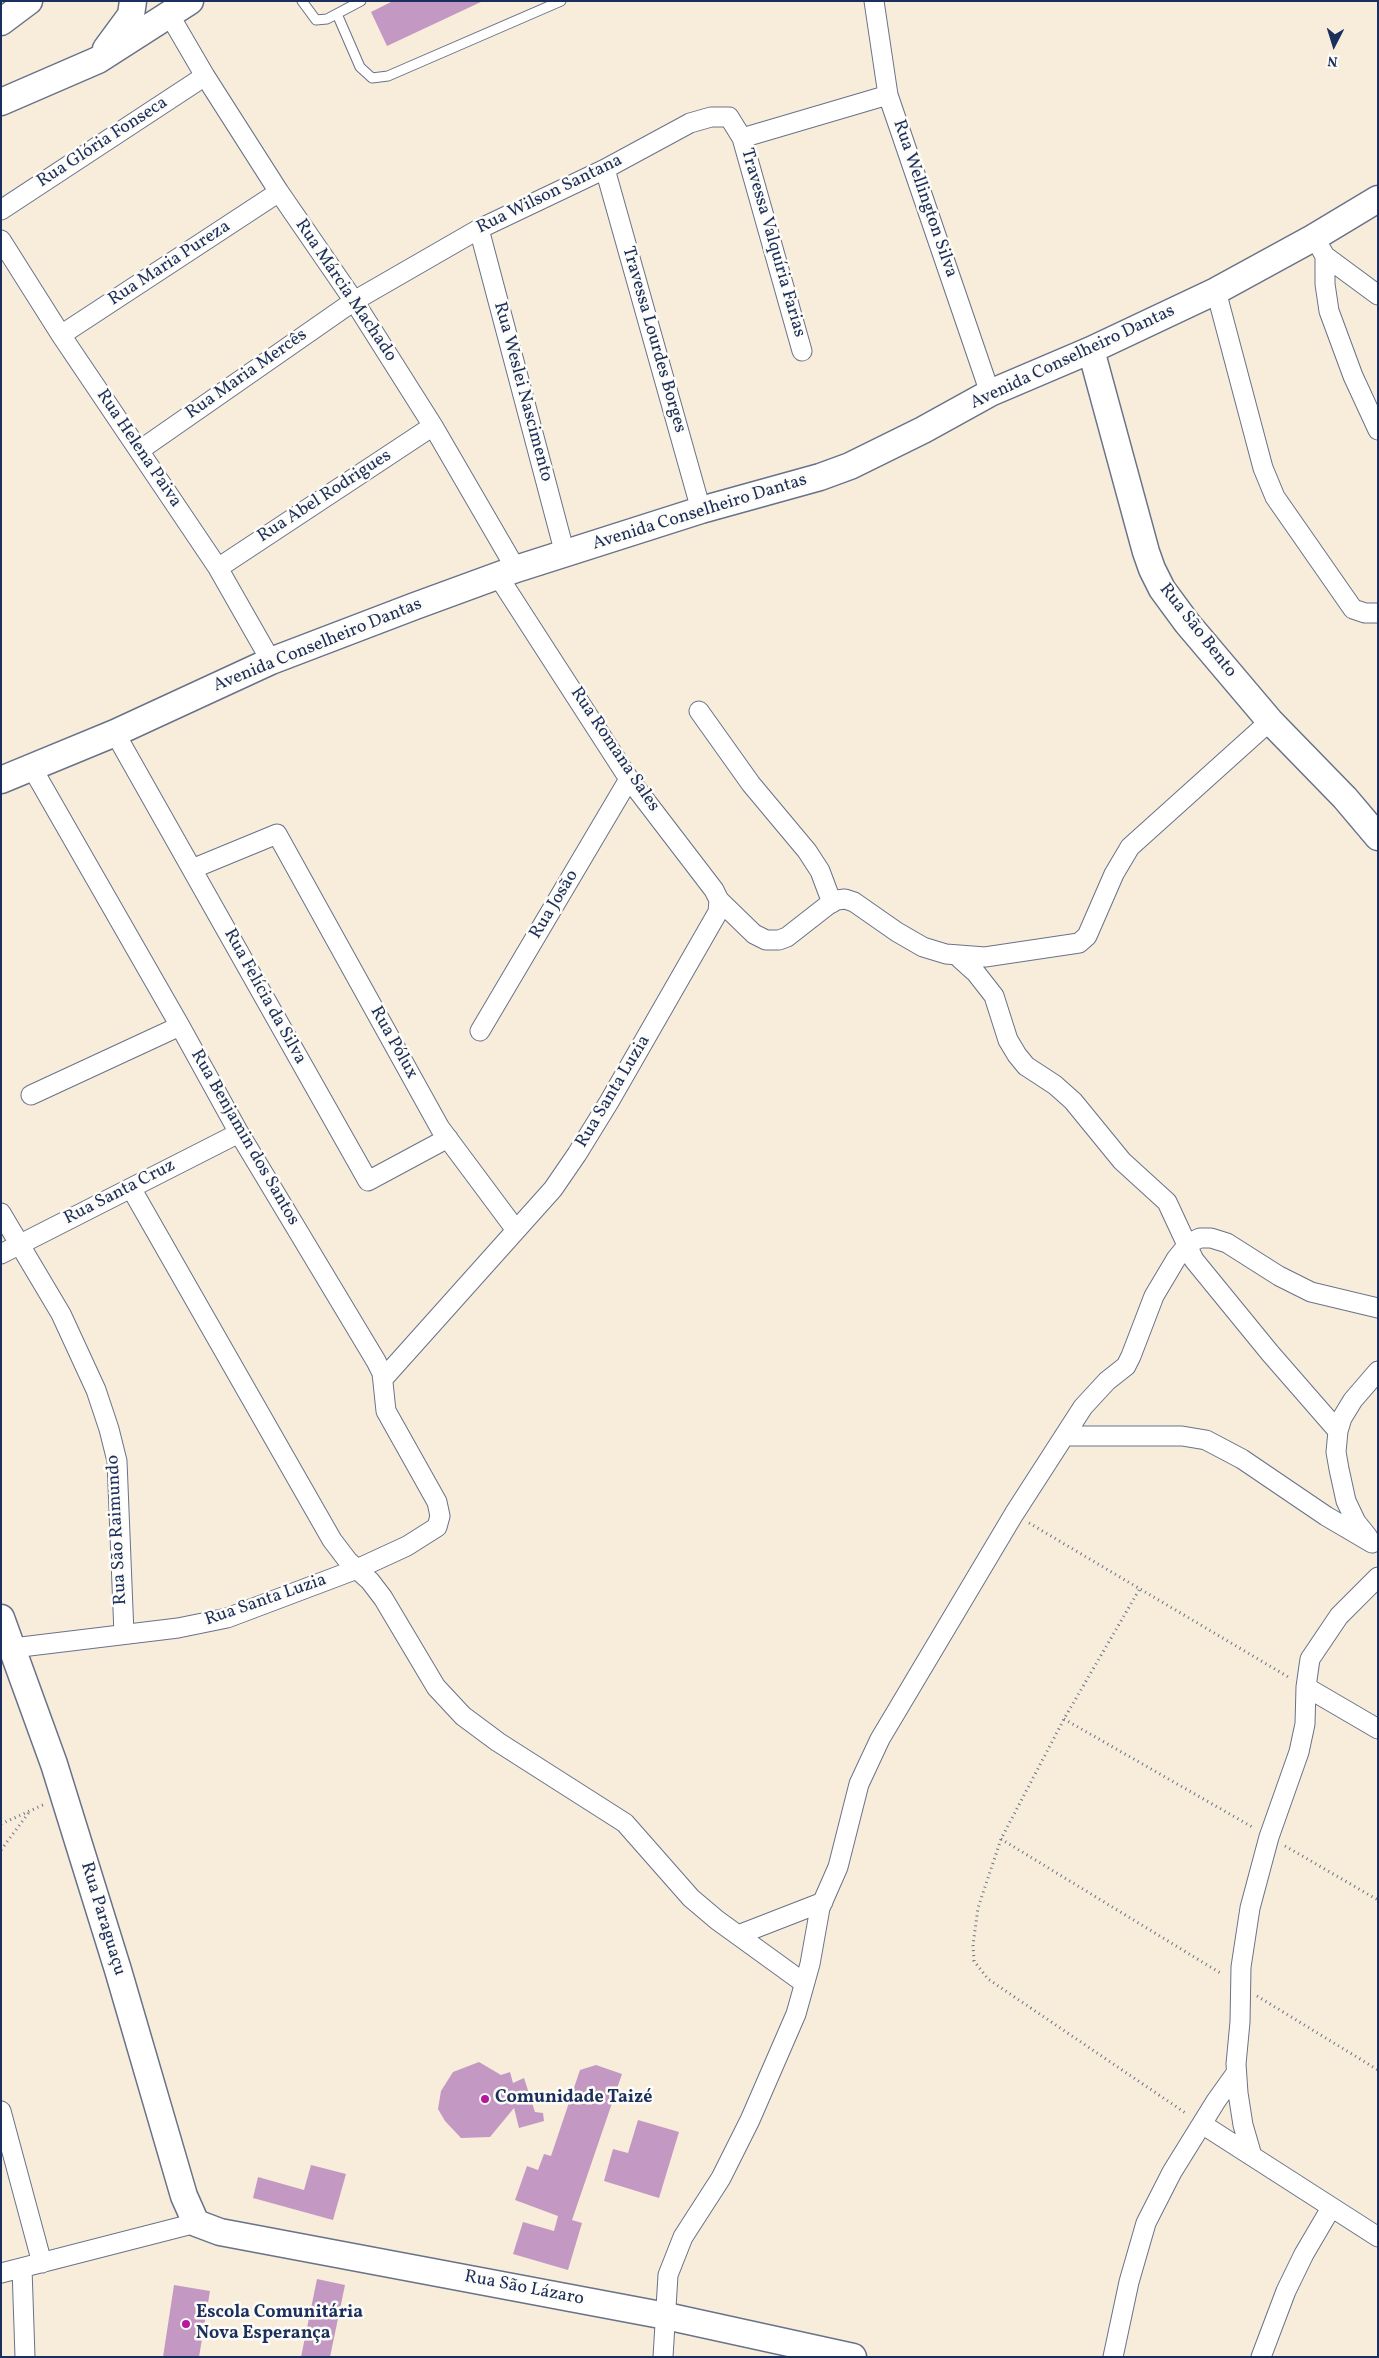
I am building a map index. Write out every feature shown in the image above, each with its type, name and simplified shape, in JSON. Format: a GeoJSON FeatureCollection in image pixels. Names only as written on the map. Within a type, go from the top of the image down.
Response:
{"type":"FeatureCollection","features":[{"type":"Feature","properties":{"kind":"street"},"geometry":{"type":"LineString","coordinates":[[1,22],[30,1]]}},
{"type":"Feature","properties":{"kind":"street"},"geometry":{"type":"LineString","coordinates":[[98,60],[131,15],[132,1]]}},
{"type":"Feature","properties":{"kind":"street","name":"Rua Wellington Silva"},"geometry":{"type":"LineString","coordinates":[[874,1],[888,95],[990,393]]}},
{"type":"Feature","properties":{"kind":"street"},"geometry":{"type":"LineString","coordinates":[[1,102],[98,60],[180,8]]}},
{"type":"Feature","properties":{"kind":"street","name":"Rua Márcia Machado"},"geometry":{"type":"LineString","coordinates":[[180,8],[205,76],[279,192],[354,301],[433,426],[507,573]]}},
{"type":"Feature","properties":{"kind":"street","name":"Rua Glória Fonseca"},"geometry":{"type":"LineString","coordinates":[[1,210],[205,76]]}},
{"type":"Feature","properties":{"kind":"street","name":"Travessa Valquíria Farias"},"geometry":{"type":"LineString","coordinates":[[802,351],[742,138],[888,95]]}},
{"type":"Feature","properties":{"kind":"street","name":"Rua Wilson Santana"},"geometry":{"type":"LineString","coordinates":[[354,301],[479,229],[605,169],[690,123],[711,117],[729,117],[742,138]]}},
{"type":"Feature","properties":{"kind":"street","name":"Travessa Lourdes Borges"},"geometry":{"type":"LineString","coordinates":[[605,169],[701,510]]}},
{"type":"Feature","properties":{"kind":"street","name":"Rua Maria Pureza"},"geometry":{"type":"LineString","coordinates":[[61,335],[279,192]]}},
{"type":"Feature","properties":{"kind":"street","name":"Avenida Conselheiro Dantas"},"geometry":{"type":"LineString","coordinates":[[1,780],[31,766],[115,733],[271,661],[507,573],[701,510],[820,478],[850,466],[923,430],[990,393],[1091,350],[1216,291],[1319,247],[1378,199]]}},
{"type":"Feature","properties":{"kind":"street","name":"Rua Weslei Nascimento"},"geometry":{"type":"LineString","coordinates":[[479,229],[565,554]]}},
{"type":"Feature","properties":{"kind":"street","name":"Rua Helena Paiva"},"geometry":{"type":"LineString","coordinates":[[1,240],[61,335],[218,568],[271,661]]}},
{"type":"Feature","properties":{"kind":"street"},"geometry":{"type":"LineString","coordinates":[[1319,247],[1378,296]]}},
{"type":"Feature","properties":{"kind":"street"},"geometry":{"type":"LineString","coordinates":[[1319,247],[1329,312],[1353,376],[1378,430]]}},
{"type":"Feature","properties":{"kind":"street"},"geometry":{"type":"LineString","coordinates":[[1216,291],[1260,459],[1275,498],[1353,609],[1371,613]]}},
{"type":"Feature","properties":{"kind":"street","name":"Rua Maria Mercês"},"geometry":{"type":"LineString","coordinates":[[140,450],[354,301]]}},
{"type":"Feature","properties":{"kind":"street","name":"Rua São Bento"},"geometry":{"type":"LineString","coordinates":[[1091,350],[1152,569],[1186,623],[1270,721],[1345,798],[1378,836]]}},
{"type":"Feature","properties":{"kind":"street","name":"Rua Abel Rodrigues"},"geometry":{"type":"LineString","coordinates":[[218,568],[433,426]]}},
{"type":"Feature","properties":{"kind":"street","name":"Rua Romana Sales"},"geometry":{"type":"LineString","coordinates":[[507,573],[629,779],[714,890],[719,900],[754,934],[766,940],[787,938],[832,903]]}},
{"type":"Feature","properties":{"kind":"street"},"geometry":{"type":"LineString","coordinates":[[699,712],[751,784],[807,851],[820,871],[832,903],[845,899],[854,902],[897,932],[923,947],[956,955],[1002,955],[1084,940],[1114,874],[1130,847],[1270,721]]}},
{"type":"Feature","properties":{"kind":"street","name":"Rua Felícia da Silva"},"geometry":{"type":"LineString","coordinates":[[115,733],[368,1181],[448,1138]]}},
{"type":"Feature","properties":{"kind":"street","name":"Rua Benjamin dos Santos"},"geometry":{"type":"LineString","coordinates":[[31,766],[239,1133],[376,1361],[383,1379],[386,1411],[437,1502],[440,1516]]}},
{"type":"Feature","properties":{"kind":"street","name":"Rua Josão"},"geometry":{"type":"LineString","coordinates":[[480,1031],[629,779]]}},
{"type":"Feature","properties":{"kind":"street","name":"Rua Pólux"},"geometry":{"type":"LineString","coordinates":[[192,869],[277,834],[440,1128],[516,1230]]}},
{"type":"Feature","properties":{"kind":"street","name":"Rua Santa Luzia"},"geometry":{"type":"LineString","coordinates":[[383,1379],[553,1188],[577,1154],[712,924],[718,912],[719,900]]}},
{"type":"Feature","properties":{"kind":"street"},"geometry":{"type":"LineString","coordinates":[[956,955],[976,973],[994,996],[1008,1040],[1017,1055],[1026,1066],[1055,1085],[1073,1101],[1122,1161],[1167,1202],[1175,1216],[1186,1246],[1203,1272],[1338,1431]]}},
{"type":"Feature","properties":{"kind":"street"},"geometry":{"type":"LineString","coordinates":[[31,1095],[180,1026]]}},
{"type":"Feature","properties":{"kind":"street","name":"Rua Santa Cruz"},"geometry":{"type":"LineString","coordinates":[[1,1254],[239,1133]]}},
{"type":"Feature","properties":{"kind":"street"},"geometry":{"type":"LineString","coordinates":[[131,1188],[332,1540],[348,1561],[370,1581],[383,1598],[436,1687],[463,1716],[498,1742],[625,1823],[692,1898],[738,1935],[804,1983]]}},
{"type":"Feature","properties":{"kind":"street","name":"Rua São Raimundo"},"geometry":{"type":"LineString","coordinates":[[1,1214],[61,1314],[96,1390],[109,1429],[117,1471],[124,1634]]}},
{"type":"Feature","properties":{"kind":"street"},"geometry":{"type":"LineString","coordinates":[[662,2357],[668,2275],[674,2257],[683,2237],[721,2178],[750,2120],[796,2014],[823,1902],[838,1867],[859,1784],[880,1739],[1014,1514],[1083,1407],[1106,1381],[1126,1366],[1154,1296],[1186,1246],[1200,1238],[1211,1238],[1227,1243],[1279,1276],[1311,1292],[1378,1308]]}},
{"type":"Feature","properties":{"kind":"street"},"geometry":{"type":"LineString","coordinates":[[1375,1545],[1356,1522],[1346,1501],[1338,1469],[1338,1431],[1342,1418],[1353,1400],[1378,1371]]}},
{"type":"Feature","properties":{"kind":"street"},"geometry":{"type":"LineString","coordinates":[[1064,1436],[1182,1436],[1206,1440],[1242,1459],[1326,1516],[1375,1545]]}},
{"type":"Feature","properties":{"kind":"street","name":"Rua Santa Luzia"},"geometry":{"type":"LineString","coordinates":[[13,1648],[178,1628],[227,1618],[357,1569],[430,1533],[437,1527],[440,1516]]}},
{"type":"Feature","properties":{"kind":"street"},"geometry":{"type":"LineString","coordinates":[[1252,2156],[1243,2125],[1236,2072],[1244,1938],[1269,1837],[1299,1752],[1305,1724],[1306,1687],[1310,1659],[1339,1616],[1378,1577]]}},
{"type":"Feature","properties":{"kind":"street","name":"Rua Paraguaçu"},"geometry":{"type":"LineString","coordinates":[[1,1618],[63,1795],[118,1970],[184,2196],[196,2223]]}},
{"type":"Feature","properties":{"kind":"street"},"geometry":{"type":"LineString","coordinates":[[1306,1687],[1373,1723]]}},
{"type":"Feature","properties":{"kind":"street"},"geometry":{"type":"LineString","coordinates":[[738,1935],[823,1902]]}},
{"type":"Feature","properties":{"kind":"street"},"geometry":{"type":"LineString","coordinates":[[1113,2357],[1128,2282],[1146,2223],[1159,2196],[1236,2072]]}},
{"type":"Feature","properties":{"kind":"street"},"geometry":{"type":"LineString","coordinates":[[1,2111],[42,2263]]}},
{"type":"Feature","properties":{"kind":"street"},"geometry":{"type":"LineString","coordinates":[[1202,2124],[1378,2237]]}},
{"type":"Feature","properties":{"kind":"street"},"geometry":{"type":"LineString","coordinates":[[1261,2357],[1286,2291],[1304,2254],[1331,2208]]}},
{"type":"Feature","properties":{"kind":"street"},"geometry":{"type":"LineString","coordinates":[[1,2273],[196,2223]]}},
{"type":"Feature","properties":{"kind":"street","name":"Rua São Lázaro"},"geometry":{"type":"LineString","coordinates":[[196,2223],[220,2232],[666,2316],[853,2357]]}},
{"type":"Feature","properties":{"kind":"street"},"geometry":{"type":"LineString","coordinates":[[22,2268],[25,2357]]}},
{"type":"Feature","properties":{"kind":"lane"},"geometry":{"type":"LineString","coordinates":[[302,1],[316,20],[327,19],[361,1]]}},
{"type":"Feature","properties":{"kind":"lane"},"geometry":{"type":"LineString","coordinates":[[337,14],[360,67],[372,78],[388,76],[561,1]]}},
{"type":"Feature","properties":{"kind":"path"},"geometry":{"type":"LineString","coordinates":[[1014,1514],[1139,1590],[1306,1687]]}},
{"type":"Feature","properties":{"kind":"path"},"geometry":{"type":"LineString","coordinates":[[1139,1590],[1064,1719],[1001,1839],[978,1908],[973,1945],[974,1961],[988,1979],[1202,2124]]}},
{"type":"Feature","properties":{"kind":"path"},"geometry":{"type":"LineString","coordinates":[[1064,1719],[1378,1900]]}},
{"type":"Feature","properties":{"kind":"path"},"geometry":{"type":"LineString","coordinates":[[1,1824],[63,1795]]}},
{"type":"Feature","properties":{"kind":"path"},"geometry":{"type":"LineString","coordinates":[[1,1850],[30,1811]]}},
{"type":"Feature","properties":{"kind":"path"},"geometry":{"type":"LineString","coordinates":[[1001,1839],[1378,2070]]}},
{"type":"Feature","properties":{"kind":"building"},"geometry":{"type":"Polygon","coordinates":[[[393,1],[483,1],[387,46],[371,12],[393,1]]]}},
{"type":"Feature","properties":{"kind":"building","name":"Comunidade Taizé"},"geometry":{"type":"Polygon","coordinates":[[[479,2062],[501,2075],[510,2072],[513,2083],[524,2078],[535,2112],[543,2113],[544,2121],[519,2128],[514,2108],[490,2137],[461,2138],[445,2121],[438,2109],[441,2091],[453,2072],[479,2062]]]}},
{"type":"Feature","properties":{"kind":"building"},"geometry":{"type":"Polygon","coordinates":[[[596,2065],[622,2074],[572,2220],[582,2223],[568,2270],[513,2254],[523,2222],[554,2231],[558,2216],[515,2200],[527,2166],[538,2170],[544,2154],[551,2156],[580,2070],[596,2065]]]}},
{"type":"Feature","properties":{"kind":"building"},"geometry":{"type":"Polygon","coordinates":[[[638,2120],[679,2132],[659,2198],[604,2181],[613,2149],[628,2153],[638,2120]]]}},
{"type":"Feature","properties":{"kind":"building"},"geometry":{"type":"Polygon","coordinates":[[[311,2165],[346,2174],[333,2220],[253,2198],[258,2177],[304,2190],[311,2165]]]}},
{"type":"Feature","properties":{"kind":"building"},"geometry":{"type":"Polygon","coordinates":[[[317,2279],[345,2285],[330,2357],[301,2357],[317,2279]]]}},
{"type":"Feature","properties":{"kind":"building","name":"Escola Comunitária Nova Esperança"},"geometry":{"type":"Polygon","coordinates":[[[174,2285],[210,2291],[199,2357],[163,2357],[174,2285]]]}},
{"type":"Feature","properties":{"kind":"place","name":"Comunidade Taizé"},"geometry":{"type":"Point","coordinates":[485,2099]}},
{"type":"Feature","properties":{"kind":"place","name":"Escola Comunitária Nova Esperança"},"geometry":{"type":"Point","coordinates":[186,2324]}}]}
